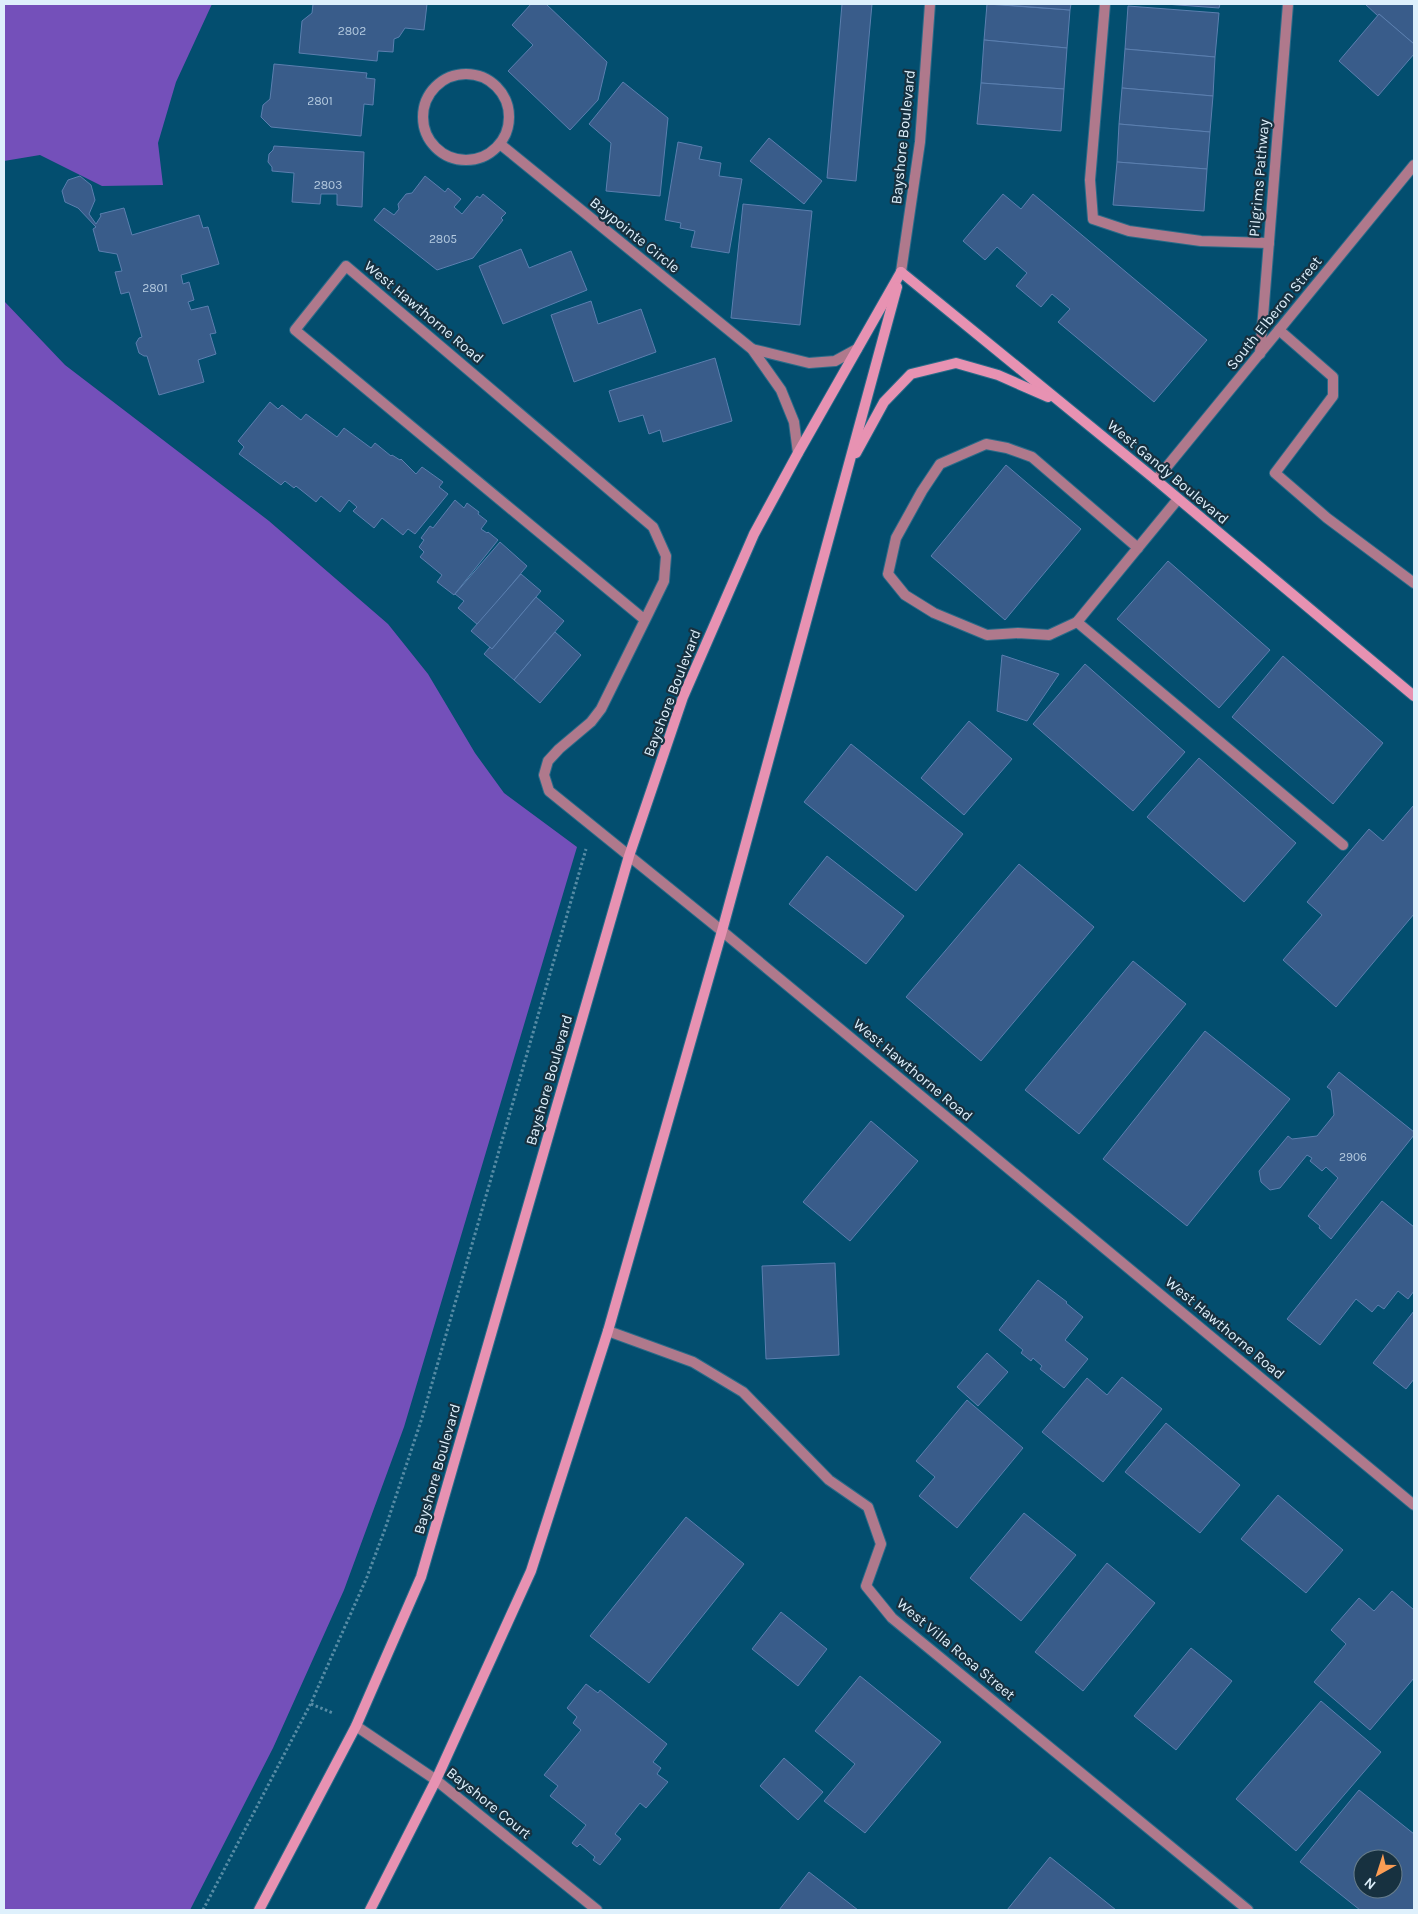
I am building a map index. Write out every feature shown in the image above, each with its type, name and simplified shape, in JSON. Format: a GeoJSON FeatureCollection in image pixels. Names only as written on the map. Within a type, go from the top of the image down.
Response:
{"type":"FeatureCollection","features":[{"type":"Feature","properties":{"kind":"main road","name":"Bayshore Boulevard"},"geometry":{"type":"LineString","coordinates":[[259,1910],[356,1726],[421,1577],[629,856],[683,697],[754,534],[901,272]]}},
{"type":"Feature","properties":{"kind":"main road","name":"Bayshore Boulevard"},"geometry":{"type":"LineString","coordinates":[[370,1910],[436,1780],[531,1571],[608,1331],[722,931],[901,272]]}},
{"type":"Feature","properties":{"kind":"main road","name":"West Gandy Boulevard"},"geometry":{"type":"LineString","coordinates":[[901,272],[1156,480],[1414,696]]}},
{"type":"Feature","properties":{"kind":"main road"},"geometry":{"type":"LineString","coordinates":[[848,467],[884,402],[911,374],[956,364],[998,375],[1061,402]]}},
{"type":"Feature","properties":{"kind":"street","name":"Bayshore Boulevard"},"geometry":{"type":"LineString","coordinates":[[901,272],[920,142],[930,4]]}},
{"type":"Feature","properties":{"kind":"street"},"geometry":{"type":"LineString","coordinates":[[1105,4],[1090,180],[1093,219],[1129,231],[1202,241],[1269,243]]}},
{"type":"Feature","properties":{"kind":"street","name":"Pilgrims Pathway"},"geometry":{"type":"LineString","coordinates":[[1260,354],[1288,4]]}},
{"type":"Feature","properties":{"kind":"street"},"geometry":{"type":"LineString","coordinates":[[473,73],[487,79],[499,88],[507,101],[510,116],[507,131],[500,144],[490,153],[477,159],[464,160],[450,157],[438,150],[429,140],[424,128],[422,114],[425,100],[432,89],[444,79],[458,74],[473,73]]}},
{"type":"Feature","properties":{"kind":"street","name":"Baypointe Circle"},"geometry":{"type":"LineString","coordinates":[[500,144],[752,349],[781,390],[794,422],[798,453]]}},
{"type":"Feature","properties":{"kind":"street","name":"South Elberon Street"},"geometry":{"type":"LineString","coordinates":[[1156,480],[1414,165]]}},
{"type":"Feature","properties":{"kind":"street","name":"West Hawthorne Road"},"geometry":{"type":"LineString","coordinates":[[645,620],[295,330],[346,266],[653,527],[666,556],[664,581],[602,709],[591,722],[558,749],[548,761],[544,775],[549,790],[722,931],[1414,1505]]}},
{"type":"Feature","properties":{"kind":"street"},"geometry":{"type":"LineString","coordinates":[[1279,330],[1333,377],[1333,396],[1275,473],[1327,518],[1414,583]]}},
{"type":"Feature","properties":{"kind":"street","name":"Baypointe Circle"},"geometry":{"type":"LineString","coordinates":[[752,349],[810,363],[835,361],[857,349]]}},
{"type":"Feature","properties":{"kind":"street"},"geometry":{"type":"LineString","coordinates":[[1138,548],[1032,457],[1007,448],[986,444],[940,464],[922,491],[896,538],[888,574],[905,595],[934,613],[987,635],[1018,633],[1049,635],[1077,622],[1138,548],[1178,499]]}},
{"type":"Feature","properties":{"kind":"street"},"geometry":{"type":"LineString","coordinates":[[1077,622],[1343,845]]}},
{"type":"Feature","properties":{"kind":"street","name":"West Villa Rosa Street"},"geometry":{"type":"LineString","coordinates":[[608,1331],[692,1362],[743,1392],[829,1480],[868,1507],[881,1544],[866,1586],[892,1618],[1248,1910]]}},
{"type":"Feature","properties":{"kind":"street","name":"Bayshore Court"},"geometry":{"type":"LineString","coordinates":[[356,1726],[436,1780],[597,1910]]}},
{"type":"Feature","properties":{"kind":"path"},"geometry":{"type":"LineString","coordinates":[[204,1910],[311,1704],[368,1577],[422,1418],[591,825]]}},
{"type":"Feature","properties":{"kind":"path"},"geometry":{"type":"LineString","coordinates":[[311,1704],[333,1713]]}},
{"type":"Feature","properties":{"kind":"shaded area"},"geometry":{"type":"Polygon","coordinates":[[[4,4],[212,4],[176,82],[158,143],[163,185],[102,186],[40,155],[4,161],[4,4]]]}},
{"type":"Feature","properties":{"kind":"shaded area"},"geometry":{"type":"Polygon","coordinates":[[[4,301],[65,365],[269,521],[388,624],[428,674],[475,753],[504,793],[577,847],[404,1427],[344,1590],[273,1748],[190,1910],[4,1910],[4,301]]]}},
{"type":"Feature","properties":{"kind":"building"},"geometry":{"type":"Polygon","coordinates":[[[313,4],[427,4],[424,30],[405,28],[399,37],[394,39],[393,52],[378,51],[377,61],[299,53],[302,21],[312,13],[313,4]]]}},
{"type":"Feature","properties":{"kind":"building"},"geometry":{"type":"Polygon","coordinates":[[[531,4],[546,4],[607,62],[598,100],[570,130],[508,71],[533,45],[512,25],[531,4]]]}},
{"type":"Feature","properties":{"kind":"building"},"geometry":{"type":"Polygon","coordinates":[[[842,4],[872,4],[856,181],[827,178],[842,4]]]}},
{"type":"Feature","properties":{"kind":"building"},"geometry":{"type":"Polygon","coordinates":[[[987,4],[1070,10],[1067,48],[984,40],[987,4]]]}},
{"type":"Feature","properties":{"kind":"building"},"geometry":{"type":"Polygon","coordinates":[[[993,4],[1071,4],[1070,10],[993,4]]]}},
{"type":"Feature","properties":{"kind":"building"},"geometry":{"type":"Polygon","coordinates":[[[1165,4],[1220,4],[1219,8],[1165,4]]]}},
{"type":"Feature","properties":{"kind":"building"},"geometry":{"type":"Polygon","coordinates":[[[1365,4],[1414,4],[1414,44],[1379,14],[1378,16],[1365,4]]]}},
{"type":"Feature","properties":{"kind":"building"},"geometry":{"type":"Polygon","coordinates":[[[1128,6],[1219,13],[1215,57],[1125,49],[1128,6]]]}},
{"type":"Feature","properties":{"kind":"building"},"geometry":{"type":"Polygon","coordinates":[[[1379,14],[1414,44],[1414,54],[1378,96],[1339,61],[1379,14]]]}},
{"type":"Feature","properties":{"kind":"building"},"geometry":{"type":"Polygon","coordinates":[[[984,40],[1067,48],[1064,89],[981,83],[984,40]]]}},
{"type":"Feature","properties":{"kind":"building"},"geometry":{"type":"Polygon","coordinates":[[[1125,49],[1215,57],[1213,96],[1122,88],[1125,49]]]}},
{"type":"Feature","properties":{"kind":"building"},"geometry":{"type":"Polygon","coordinates":[[[274,64],[367,73],[366,78],[375,79],[373,105],[364,104],[361,136],[271,127],[261,117],[263,105],[270,99],[274,64]]]}},
{"type":"Feature","properties":{"kind":"building"},"geometry":{"type":"Polygon","coordinates":[[[623,82],[668,118],[660,196],[606,191],[611,143],[589,124],[623,82]]]}},
{"type":"Feature","properties":{"kind":"building"},"geometry":{"type":"Polygon","coordinates":[[[981,83],[1064,89],[1061,131],[977,124],[981,83]]]}},
{"type":"Feature","properties":{"kind":"building"},"geometry":{"type":"Polygon","coordinates":[[[1122,88],[1213,96],[1210,132],[1119,124],[1122,88]]]}},
{"type":"Feature","properties":{"kind":"building"},"geometry":{"type":"Polygon","coordinates":[[[1119,124],[1210,132],[1207,169],[1117,162],[1119,124]]]}},
{"type":"Feature","properties":{"kind":"building"},"geometry":{"type":"Polygon","coordinates":[[[769,138],[822,181],[804,204],[750,161],[769,138]]]}},
{"type":"Feature","properties":{"kind":"building"},"geometry":{"type":"Polygon","coordinates":[[[678,142],[702,147],[699,159],[721,163],[719,176],[742,179],[729,253],[691,247],[695,231],[680,228],[681,223],[665,220],[678,142]]]}},
{"type":"Feature","properties":{"kind":"building"},"geometry":{"type":"Polygon","coordinates":[[[274,146],[364,152],[362,207],[337,205],[337,194],[321,194],[320,204],[292,202],[294,173],[272,171],[272,167],[268,162],[269,154],[274,146]]]}},
{"type":"Feature","properties":{"kind":"building"},"geometry":{"type":"Polygon","coordinates":[[[1117,162],[1207,169],[1204,211],[1113,205],[1117,162]]]}},
{"type":"Feature","properties":{"kind":"building"},"geometry":{"type":"Polygon","coordinates":[[[80,176],[91,185],[95,200],[89,214],[96,224],[101,216],[100,214],[124,208],[132,235],[199,215],[203,228],[208,227],[219,264],[181,275],[183,284],[189,282],[194,300],[188,302],[191,310],[208,306],[216,333],[210,334],[216,354],[198,360],[204,382],[159,395],[147,356],[139,353],[136,343],[142,337],[129,292],[121,294],[115,272],[122,271],[117,254],[99,251],[93,229],[96,227],[78,208],[65,202],[62,191],[68,180],[80,176]]]}},
{"type":"Feature","properties":{"kind":"building"},"geometry":{"type":"Polygon","coordinates":[[[425,176],[445,192],[448,188],[461,199],[454,207],[462,214],[477,196],[480,198],[483,194],[506,213],[501,218],[503,220],[473,258],[437,270],[374,220],[384,208],[394,215],[399,209],[398,204],[406,194],[412,193],[425,176]]]}},
{"type":"Feature","properties":{"kind":"building"},"geometry":{"type":"Polygon","coordinates":[[[1003,194],[1021,209],[1033,194],[1207,340],[1154,402],[1058,322],[1070,309],[1052,294],[1041,307],[1016,286],[1027,273],[997,247],[985,260],[963,241],[1003,194]]]}},
{"type":"Feature","properties":{"kind":"building"},"geometry":{"type":"Polygon","coordinates":[[[743,204],[812,211],[800,325],[731,318],[743,204]]]}},
{"type":"Feature","properties":{"kind":"building"},"geometry":{"type":"Polygon","coordinates":[[[521,249],[529,268],[571,251],[587,290],[503,324],[479,266],[521,249]]]}},
{"type":"Feature","properties":{"kind":"building"},"geometry":{"type":"Polygon","coordinates":[[[591,301],[598,324],[641,309],[656,352],[574,382],[551,315],[591,301]]]}},
{"type":"Feature","properties":{"kind":"building"},"geometry":{"type":"Polygon","coordinates":[[[715,358],[732,421],[663,442],[660,430],[649,434],[643,415],[619,422],[609,391],[715,358]]]}},
{"type":"Feature","properties":{"kind":"building"},"geometry":{"type":"Polygon","coordinates":[[[270,402],[278,409],[282,405],[301,420],[306,414],[337,437],[344,428],[371,448],[375,443],[391,456],[401,459],[416,474],[422,467],[443,482],[439,487],[448,494],[415,534],[408,529],[403,535],[382,518],[374,528],[353,511],[357,507],[349,500],[340,512],[321,496],[316,502],[296,486],[294,488],[285,481],[281,485],[239,454],[244,447],[238,441],[270,402]]]}},
{"type":"Feature","properties":{"kind":"building"},"geometry":{"type":"Polygon","coordinates":[[[1006,465],[1081,529],[1005,620],[931,556],[1006,465]]]}},
{"type":"Feature","properties":{"kind":"building"},"geometry":{"type":"Polygon","coordinates":[[[455,500],[464,508],[467,503],[479,512],[478,514],[487,521],[481,529],[498,540],[454,595],[437,582],[442,575],[420,557],[424,552],[419,547],[424,540],[421,538],[430,526],[433,528],[455,500]]]}},
{"type":"Feature","properties":{"kind":"building"},"geometry":{"type":"Polygon","coordinates":[[[500,542],[527,566],[478,625],[458,608],[464,601],[455,594],[500,542]]]}},
{"type":"Feature","properties":{"kind":"building"},"geometry":{"type":"Polygon","coordinates":[[[1168,561],[1270,650],[1219,708],[1117,619],[1168,561]]]}},
{"type":"Feature","properties":{"kind":"building"},"geometry":{"type":"Polygon","coordinates":[[[521,574],[541,591],[492,649],[471,631],[521,574]]]}},
{"type":"Feature","properties":{"kind":"building"},"geometry":{"type":"Polygon","coordinates":[[[536,597],[564,621],[514,680],[484,654],[490,647],[492,649],[536,597]]]}},
{"type":"Feature","properties":{"kind":"building"},"geometry":{"type":"Polygon","coordinates":[[[555,632],[581,655],[540,703],[514,680],[555,632]]]}},
{"type":"Feature","properties":{"kind":"building"},"geometry":{"type":"Polygon","coordinates":[[[1002,655],[1059,674],[1027,721],[997,711],[1002,655]]]}},
{"type":"Feature","properties":{"kind":"building"},"geometry":{"type":"Polygon","coordinates":[[[1283,656],[1383,743],[1333,804],[1232,717],[1283,656]]]}},
{"type":"Feature","properties":{"kind":"building"},"geometry":{"type":"Polygon","coordinates":[[[1085,664],[1185,752],[1133,811],[1033,724],[1085,664]]]}},
{"type":"Feature","properties":{"kind":"building"},"geometry":{"type":"Polygon","coordinates":[[[969,721],[1012,759],[964,815],[921,778],[969,721]]]}},
{"type":"Feature","properties":{"kind":"building"},"geometry":{"type":"Polygon","coordinates":[[[851,744],[963,834],[916,891],[804,802],[851,744]]]}},
{"type":"Feature","properties":{"kind":"building"},"geometry":{"type":"Polygon","coordinates":[[[1199,758],[1296,843],[1244,902],[1147,817],[1199,758]]]}},
{"type":"Feature","properties":{"kind":"building"},"geometry":{"type":"Polygon","coordinates":[[[1414,805],[1414,914],[1336,1007],[1283,960],[1322,915],[1307,902],[1369,829],[1383,841],[1414,805]]]}},
{"type":"Feature","properties":{"kind":"building"},"geometry":{"type":"Polygon","coordinates":[[[827,856],[904,916],[866,964],[789,904],[827,856]]]}},
{"type":"Feature","properties":{"kind":"building"},"geometry":{"type":"Polygon","coordinates":[[[1019,864],[1094,927],[981,1061],[906,997],[1019,864]]]}},
{"type":"Feature","properties":{"kind":"building"},"geometry":{"type":"Polygon","coordinates":[[[1133,961],[1186,1004],[1079,1134],[1025,1090],[1133,961]]]}},
{"type":"Feature","properties":{"kind":"building"},"geometry":{"type":"Polygon","coordinates":[[[1205,1031],[1290,1099],[1187,1226],[1103,1159],[1205,1031]]]}},
{"type":"Feature","properties":{"kind":"building"},"geometry":{"type":"Polygon","coordinates":[[[1339,1072],[1414,1132],[1414,1135],[1331,1239],[1308,1216],[1338,1178],[1326,1167],[1322,1171],[1310,1161],[1312,1158],[1307,1155],[1280,1188],[1270,1190],[1261,1182],[1259,1171],[1288,1136],[1292,1139],[1317,1136],[1334,1115],[1331,1090],[1327,1087],[1339,1072]]]}},
{"type":"Feature","properties":{"kind":"building"},"geometry":{"type":"Polygon","coordinates":[[[871,1121],[918,1161],[850,1241],[803,1202],[871,1121]]]}},
{"type":"Feature","properties":{"kind":"building"},"geometry":{"type":"Polygon","coordinates":[[[1382,1201],[1414,1227],[1414,1291],[1408,1299],[1398,1291],[1384,1309],[1378,1305],[1372,1312],[1356,1299],[1320,1345],[1287,1319],[1382,1201]]]}},
{"type":"Feature","properties":{"kind":"building"},"geometry":{"type":"Polygon","coordinates":[[[835,1263],[839,1355],[766,1359],[762,1266],[835,1263]]]}},
{"type":"Feature","properties":{"kind":"building"},"geometry":{"type":"Polygon","coordinates":[[[1038,1280],[1083,1317],[1065,1340],[1088,1359],[1064,1388],[1040,1369],[1042,1366],[1033,1358],[1031,1361],[1021,1353],[1023,1350],[999,1330],[1038,1280]]]}},
{"type":"Feature","properties":{"kind":"building"},"geometry":{"type":"Polygon","coordinates":[[[1414,1311],[1414,1379],[1406,1389],[1373,1363],[1414,1311]]]}},
{"type":"Feature","properties":{"kind":"building"},"geometry":{"type":"Polygon","coordinates":[[[987,1353],[1008,1372],[978,1406],[957,1387],[987,1353]]]}},
{"type":"Feature","properties":{"kind":"building"},"geometry":{"type":"Polygon","coordinates":[[[1122,1377],[1162,1409],[1103,1482],[1042,1432],[1087,1378],[1107,1395],[1122,1377]]]}},
{"type":"Feature","properties":{"kind":"building"},"geometry":{"type":"Polygon","coordinates":[[[967,1400],[1023,1448],[957,1528],[919,1496],[935,1477],[916,1461],[967,1400]]]}},
{"type":"Feature","properties":{"kind":"building"},"geometry":{"type":"Polygon","coordinates":[[[1166,1423],[1240,1485],[1200,1533],[1125,1472],[1166,1423]]]}},
{"type":"Feature","properties":{"kind":"building"},"geometry":{"type":"Polygon","coordinates":[[[1278,1495],[1343,1550],[1306,1593],[1241,1539],[1278,1495]]]}},
{"type":"Feature","properties":{"kind":"building"},"geometry":{"type":"Polygon","coordinates":[[[1024,1513],[1076,1555],[1021,1621],[970,1578],[1024,1513]]]}},
{"type":"Feature","properties":{"kind":"building"},"geometry":{"type":"Polygon","coordinates":[[[686,1517],[744,1564],[649,1683],[590,1636],[686,1517]]]}},
{"type":"Feature","properties":{"kind":"building"},"geometry":{"type":"Polygon","coordinates":[[[1107,1563],[1155,1603],[1083,1691],[1035,1652],[1107,1563]]]}},
{"type":"Feature","properties":{"kind":"building"},"geometry":{"type":"Polygon","coordinates":[[[1392,1591],[1414,1610],[1414,1678],[1370,1730],[1314,1682],[1346,1644],[1331,1630],[1359,1598],[1374,1611],[1392,1591]]]}},
{"type":"Feature","properties":{"kind":"building"},"geometry":{"type":"Polygon","coordinates":[[[781,1612],[827,1649],[798,1686],[752,1649],[781,1612]]]}},
{"type":"Feature","properties":{"kind":"building"},"geometry":{"type":"Polygon","coordinates":[[[1191,1648],[1232,1681],[1176,1750],[1134,1716],[1191,1648]]]}},
{"type":"Feature","properties":{"kind":"building"},"geometry":{"type":"Polygon","coordinates":[[[860,1676],[941,1742],[865,1833],[824,1801],[855,1764],[815,1731],[860,1676]]]}},
{"type":"Feature","properties":{"kind":"building"},"geometry":{"type":"Polygon","coordinates":[[[586,1684],[598,1693],[600,1690],[667,1744],[653,1762],[661,1768],[657,1774],[668,1782],[646,1808],[640,1803],[615,1834],[621,1839],[600,1865],[593,1860],[595,1857],[580,1844],[577,1847],[572,1843],[586,1825],[550,1796],[558,1786],[544,1775],[581,1730],[573,1723],[577,1717],[567,1708],[586,1684]]]}},
{"type":"Feature","properties":{"kind":"building"},"geometry":{"type":"Polygon","coordinates":[[[1321,1701],[1381,1752],[1296,1851],[1236,1799],[1321,1701]]]}},
{"type":"Feature","properties":{"kind":"building"},"geometry":{"type":"Polygon","coordinates":[[[784,1758],[823,1792],[798,1820],[760,1786],[784,1758]]]}},
{"type":"Feature","properties":{"kind":"building"},"geometry":{"type":"Polygon","coordinates":[[[1359,1790],[1414,1834],[1414,1910],[1360,1910],[1300,1862],[1359,1790]]]}},
{"type":"Feature","properties":{"kind":"building"},"geometry":{"type":"Polygon","coordinates":[[[1050,1857],[1116,1910],[1007,1910],[1050,1857]]]}},
{"type":"Feature","properties":{"kind":"building"},"geometry":{"type":"Polygon","coordinates":[[[809,1872],[858,1910],[779,1910],[809,1872]]]}}]}
